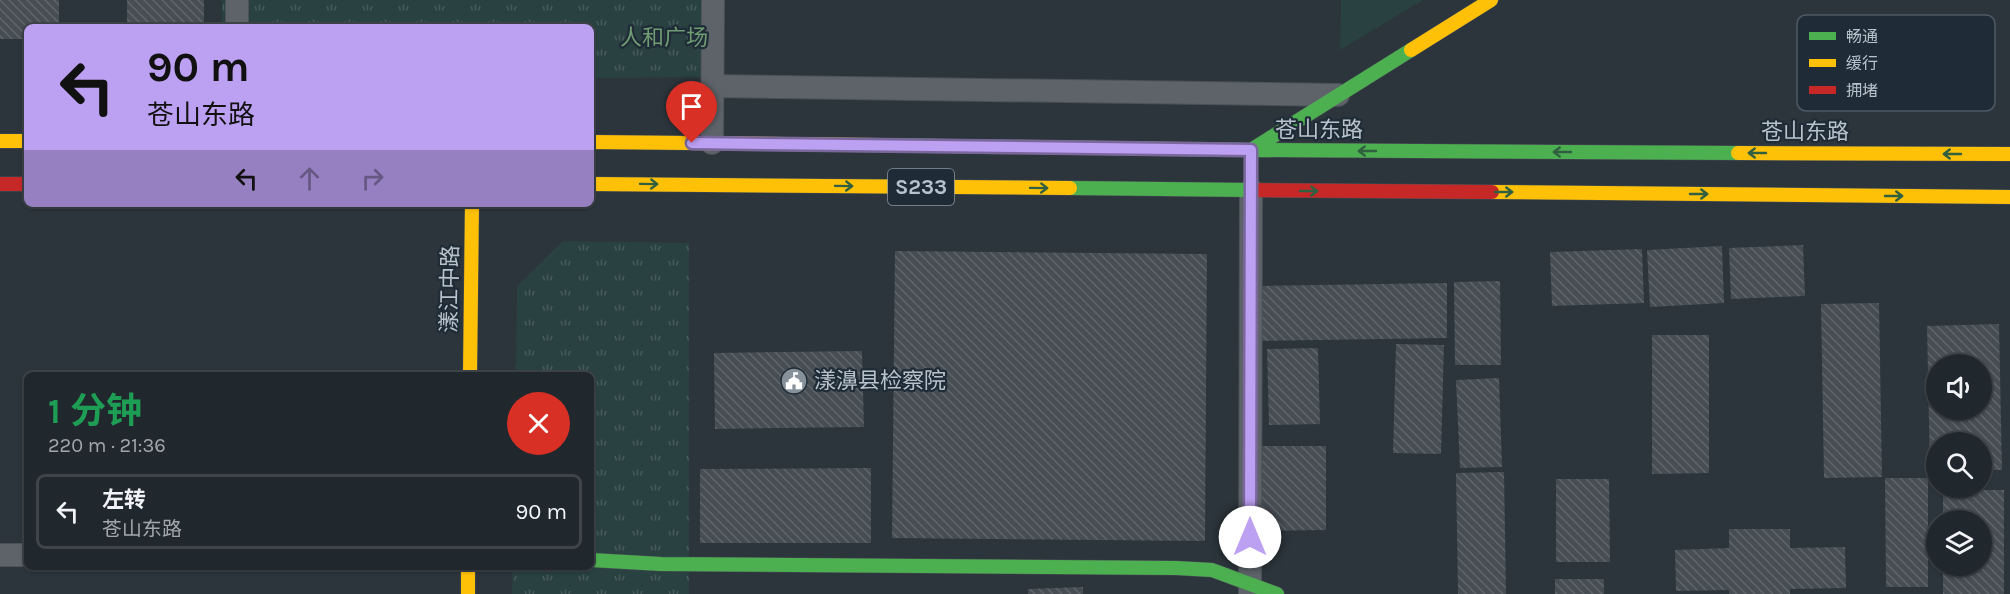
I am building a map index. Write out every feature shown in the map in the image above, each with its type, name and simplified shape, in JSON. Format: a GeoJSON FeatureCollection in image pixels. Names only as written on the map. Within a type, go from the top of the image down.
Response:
{"type":"FeatureCollection","features":[{"type":"Feature","properties":{"kind":"main road"},"geometry":{"type":"LineString","coordinates":[[1491,0],[1251,150],[1251,190],[2010,197]]}},
{"type":"Feature","properties":{"kind":"main road"},"geometry":{"type":"LineString","coordinates":[[0,141],[24,141]]}},
{"type":"Feature","properties":{"kind":"main road","name":"苍山东路"},"geometry":{"type":"LineString","coordinates":[[594,142],[1251,150],[2010,154]]}},
{"type":"Feature","properties":{"kind":"main road"},"geometry":{"type":"LineString","coordinates":[[0,184],[24,184]]}},
{"type":"Feature","properties":{"kind":"main road","name":"S233"},"geometry":{"type":"LineString","coordinates":[[594,184],[1251,190]]}},
{"type":"Feature","properties":{"kind":"main road","name":"漾江中路"},"geometry":{"type":"LineString","coordinates":[[470,372],[472,207]]}},
{"type":"Feature","properties":{"kind":"main road"},"geometry":{"type":"LineString","coordinates":[[594,560],[661,564],[1176,568],[1212,570],[1250,589],[1277,594]]}},
{"type":"Feature","properties":{"kind":"main road"},"geometry":{"type":"LineString","coordinates":[[468,570],[468,594]]}},
{"type":"Feature","properties":{"kind":"street"},"geometry":{"type":"LineString","coordinates":[[237,0],[237,24]]}},
{"type":"Feature","properties":{"kind":"street"},"geometry":{"type":"LineString","coordinates":[[712,143],[713,0]]}},
{"type":"Feature","properties":{"kind":"street"},"geometry":{"type":"LineString","coordinates":[[713,87],[1339,95]]}},
{"type":"Feature","properties":{"kind":"street"},"geometry":{"type":"LineString","coordinates":[[1250,589],[1251,190]]}},
{"type":"Feature","properties":{"kind":"street"},"geometry":{"type":"LineString","coordinates":[[0,555],[24,555]]}},
{"type":"Feature","properties":{"kind":"green space","name":"人和广场"},"geometry":{"type":"Polygon","coordinates":[[[222,0],[723,0],[723,77],[594,78],[594,24],[222,24],[222,0]]]}},
{"type":"Feature","properties":{"kind":"green space"},"geometry":{"type":"Polygon","coordinates":[[[1341,0],[1423,0],[1340,50],[1341,0]]]}},
{"type":"Feature","properties":{"kind":"green space"},"geometry":{"type":"Polygon","coordinates":[[[563,241],[689,243],[689,594],[512,594],[513,570],[594,570],[594,372],[516,372],[517,286],[563,241]]]}},
{"type":"Feature","properties":{"kind":"building"},"geometry":{"type":"Polygon","coordinates":[[[0,0],[59,0],[59,24],[24,24],[24,39],[0,39],[0,0]]]}},
{"type":"Feature","properties":{"kind":"building"},"geometry":{"type":"Polygon","coordinates":[[[127,0],[204,0],[204,24],[127,24],[127,0]]]}},
{"type":"Feature","properties":{"kind":"building"},"geometry":{"type":"Polygon","coordinates":[[[1803,245],[1805,296],[1731,299],[1729,248],[1803,245]]]}},
{"type":"Feature","properties":{"kind":"building"},"geometry":{"type":"Polygon","coordinates":[[[1722,246],[1724,303],[1650,307],[1647,250],[1722,246]]]}},
{"type":"Feature","properties":{"kind":"building"},"geometry":{"type":"Polygon","coordinates":[[[1642,249],[1644,303],[1552,306],[1550,252],[1642,249]]]}},
{"type":"Feature","properties":{"kind":"building"},"geometry":{"type":"Polygon","coordinates":[[[895,251],[1207,254],[1205,541],[892,538],[895,251]]]}},
{"type":"Feature","properties":{"kind":"building"},"geometry":{"type":"Polygon","coordinates":[[[1500,281],[1501,365],[1455,365],[1454,282],[1500,281]]]}},
{"type":"Feature","properties":{"kind":"building"},"geometry":{"type":"Polygon","coordinates":[[[1447,283],[1447,338],[1261,341],[1261,286],[1447,283]]]}},
{"type":"Feature","properties":{"kind":"building"},"geometry":{"type":"Polygon","coordinates":[[[1879,303],[1882,477],[1824,478],[1821,304],[1879,303]]]}},
{"type":"Feature","properties":{"kind":"building"},"geometry":{"type":"Polygon","coordinates":[[[1999,324],[2002,470],[1992,470],[1992,432],[1929,432],[1929,420],[1992,420],[1992,354],[1928,354],[1927,326],[1999,324]]]}},
{"type":"Feature","properties":{"kind":"building"},"geometry":{"type":"Polygon","coordinates":[[[1652,335],[1709,335],[1709,473],[1652,474],[1652,335]]]}},
{"type":"Feature","properties":{"kind":"building"},"geometry":{"type":"Polygon","coordinates":[[[1396,344],[1444,345],[1441,454],[1393,453],[1396,344]]]}},
{"type":"Feature","properties":{"kind":"building"},"geometry":{"type":"Polygon","coordinates":[[[1318,348],[1320,424],[1269,425],[1267,349],[1318,348]]]}},
{"type":"Feature","properties":{"kind":"building"},"geometry":{"type":"Polygon","coordinates":[[[862,351],[864,427],[715,429],[714,353],[862,351]]]}},
{"type":"Feature","properties":{"kind":"building"},"geometry":{"type":"Polygon","coordinates":[[[1499,378],[1502,467],[1460,468],[1456,380],[1499,378]]]}},
{"type":"Feature","properties":{"kind":"building"},"geometry":{"type":"Polygon","coordinates":[[[1259,446],[1326,446],[1326,530],[1261,531],[1259,446]]]}},
{"type":"Feature","properties":{"kind":"building"},"geometry":{"type":"Polygon","coordinates":[[[871,468],[871,543],[700,543],[700,469],[871,468]]]}},
{"type":"Feature","properties":{"kind":"building"},"geometry":{"type":"Polygon","coordinates":[[[1504,472],[1506,594],[1458,594],[1456,473],[1504,472]]]}},
{"type":"Feature","properties":{"kind":"building"},"geometry":{"type":"Polygon","coordinates":[[[1885,478],[1926,478],[1928,587],[1886,587],[1885,478]]]}},
{"type":"Feature","properties":{"kind":"building"},"geometry":{"type":"Polygon","coordinates":[[[1556,479],[1609,479],[1610,562],[1556,562],[1556,479]]]}},
{"type":"Feature","properties":{"kind":"building"},"geometry":{"type":"Polygon","coordinates":[[[1992,490],[2004,490],[2004,594],[1943,594],[1943,576],[1992,576],[1992,510],[1943,510],[1943,498],[1992,498],[1992,490]]]}},
{"type":"Feature","properties":{"kind":"building"},"geometry":{"type":"Polygon","coordinates":[[[1729,529],[1790,529],[1790,548],[1845,547],[1846,588],[1790,589],[1790,594],[1729,594],[1729,590],[1676,591],[1675,550],[1729,548],[1729,529]]]}},
{"type":"Feature","properties":{"kind":"building"},"geometry":{"type":"Polygon","coordinates":[[[1555,579],[1604,579],[1604,594],[1555,594],[1555,579]]]}},
{"type":"Feature","properties":{"kind":"building"},"geometry":{"type":"Polygon","coordinates":[[[1083,587],[1083,594],[1028,594],[1028,589],[1083,587]]]}},
{"type":"Feature","properties":{"kind":"traffic: fast"},"geometry":{"type":"LineString","coordinates":[[1070,188],[1251,190],[1251,150],[1411,50]]}},
{"type":"Feature","properties":{"kind":"traffic: fast"},"geometry":{"type":"LineString","coordinates":[[876,145],[1251,150]]}},
{"type":"Feature","properties":{"kind":"traffic: fast"},"geometry":{"type":"LineString","coordinates":[[1251,150],[1738,153]]}},
{"type":"Feature","properties":{"kind":"traffic: fast"},"geometry":{"type":"LineString","coordinates":[[594,560],[661,564],[1176,568],[1212,570],[1277,594]]}},
{"type":"Feature","properties":{"kind":"traffic: slow"},"geometry":{"type":"LineString","coordinates":[[1411,50],[1491,0]]}},
{"type":"Feature","properties":{"kind":"traffic: slow"},"geometry":{"type":"LineString","coordinates":[[0,141],[24,141]]}},
{"type":"Feature","properties":{"kind":"traffic: slow"},"geometry":{"type":"LineString","coordinates":[[594,142],[876,145]]}},
{"type":"Feature","properties":{"kind":"traffic: slow"},"geometry":{"type":"LineString","coordinates":[[1738,153],[2010,154]]}},
{"type":"Feature","properties":{"kind":"traffic: slow"},"geometry":{"type":"LineString","coordinates":[[594,184],[1070,188]]}},
{"type":"Feature","properties":{"kind":"traffic: slow"},"geometry":{"type":"LineString","coordinates":[[1492,192],[2010,197]]}},
{"type":"Feature","properties":{"kind":"traffic: slow"},"geometry":{"type":"LineString","coordinates":[[470,372],[472,207]]}},
{"type":"Feature","properties":{"kind":"traffic: slow"},"geometry":{"type":"LineString","coordinates":[[468,570],[468,594]]}},
{"type":"Feature","properties":{"kind":"traffic: jam"},"geometry":{"type":"LineString","coordinates":[[0,184],[24,184]]}},
{"type":"Feature","properties":{"kind":"traffic: jam"},"geometry":{"type":"LineString","coordinates":[[1251,190],[1492,192]]}},
{"type":"Feature","properties":{"kind":"place","name":"漾濞县检察院"},"geometry":{"type":"Point","coordinates":[794,381]}},
{"type":"Feature","properties":{"kind":"route"},"geometry":{"type":"LineString","coordinates":[[692,143],[1251,150],[1250,537]]}}]}
